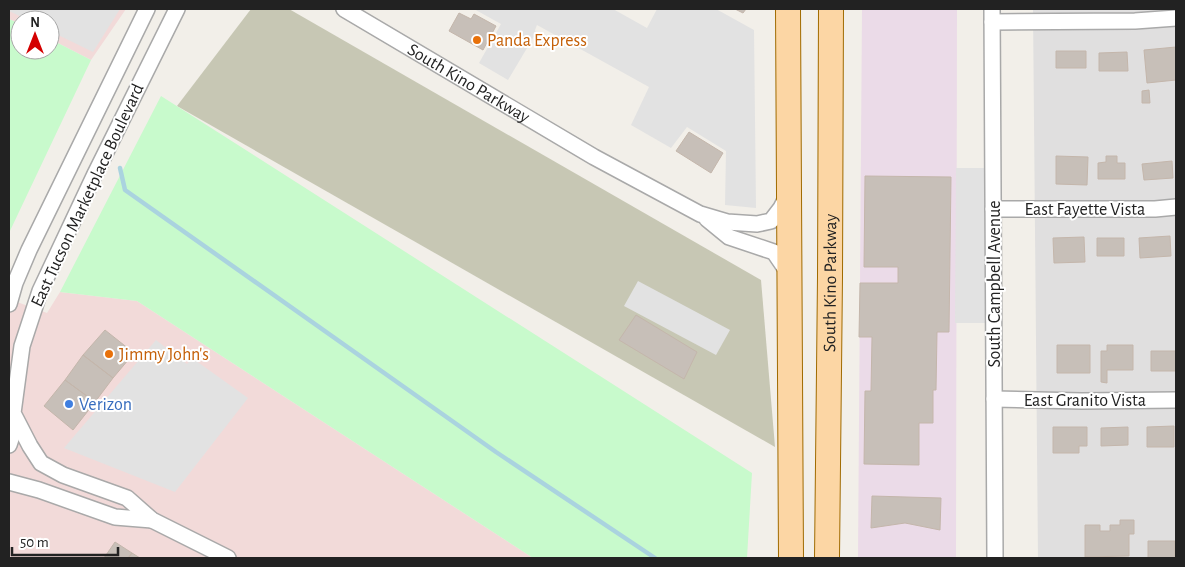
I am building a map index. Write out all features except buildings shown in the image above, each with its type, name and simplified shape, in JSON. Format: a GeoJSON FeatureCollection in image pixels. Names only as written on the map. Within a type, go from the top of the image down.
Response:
{"type":"FeatureCollection","features":[{"type":"Feature","properties":{"kind":"main road"},"geometry":{"type":"LineString","coordinates":[[788,9],[791,558]]}},
{"type":"Feature","properties":{"kind":"main road","name":"South Kino Parkway"},"geometry":{"type":"LineString","coordinates":[[827,558],[831,9]]}},
{"type":"Feature","properties":{"kind":"main road"},"geometry":{"type":"LineString","coordinates":[[790,447],[828,448]]}},
{"type":"Feature","properties":{"kind":"street","name":"East Tucson Marketplace Boulevard"},"geometry":{"type":"LineString","coordinates":[[9,304],[15,283],[29,250],[147,9]]}},
{"type":"Feature","properties":{"kind":"street","name":"East Tucson Marketplace Boulevard"},"geometry":{"type":"LineString","coordinates":[[9,445],[13,431],[11,406],[22,346],[40,291],[94,174],[177,9]]}},
{"type":"Feature","properties":{"kind":"street","name":"South Kino Parkway"},"geometry":{"type":"LineString","coordinates":[[344,9],[594,156],[700,214]]}},
{"type":"Feature","properties":{"kind":"street"},"geometry":{"type":"LineString","coordinates":[[992,15],[1135,21],[1176,18]]}},
{"type":"Feature","properties":{"kind":"street","name":"South Campbell Avenue"},"geometry":{"type":"LineString","coordinates":[[992,15],[995,558]]}},
{"type":"Feature","properties":{"kind":"street"},"geometry":{"type":"LineString","coordinates":[[700,214],[727,222],[757,224],[771,221],[782,208],[789,193]]}},
{"type":"Feature","properties":{"kind":"street","name":"East Fayette Vista"},"geometry":{"type":"LineString","coordinates":[[993,209],[1155,209],[1176,207]]}},
{"type":"Feature","properties":{"kind":"street"},"geometry":{"type":"LineString","coordinates":[[700,214],[730,238],[774,252],[789,274]]}},
{"type":"Feature","properties":{"kind":"street","name":"East Granito Vista"},"geometry":{"type":"LineString","coordinates":[[994,399],[1082,401],[1176,400]]}},
{"type":"Feature","properties":{"kind":"street"},"geometry":{"type":"LineString","coordinates":[[11,406],[30,446],[41,463],[63,475],[127,498],[152,520],[228,558]]}},
{"type":"Feature","properties":{"kind":"street"},"geometry":{"type":"LineString","coordinates":[[9,482],[39,490],[115,517],[152,520]]}},
{"type":"Feature","properties":{"kind":"shaded area"},"geometry":{"type":"Polygon","coordinates":[[[9,9],[126,9],[91,60],[60,44],[60,10],[10,10],[9,19],[9,9]]]}},
{"type":"Feature","properties":{"kind":"shaded area"},"geometry":{"type":"Polygon","coordinates":[[[9,9],[120,9],[93,52],[60,36],[60,10],[9,11],[9,9]]]}},
{"type":"Feature","properties":{"kind":"shaded area"},"geometry":{"type":"Polygon","coordinates":[[[251,9],[289,9],[761,280],[775,447],[177,106],[251,9]]]}},
{"type":"Feature","properties":{"kind":"shaded area"},"geometry":{"type":"Polygon","coordinates":[[[474,9],[613,9],[647,28],[657,9],[716,9],[754,30],[756,208],[725,205],[726,151],[687,127],[671,148],[631,125],[649,87],[537,25],[536,33],[508,80],[479,63],[501,24],[474,9]]]}},
{"type":"Feature","properties":{"kind":"shaded area"},"geometry":{"type":"Polygon","coordinates":[[[862,9],[957,9],[956,558],[858,558],[862,9]]]}},
{"type":"Feature","properties":{"kind":"shaded area"},"geometry":{"type":"Polygon","coordinates":[[[1033,9],[1176,9],[1176,558],[1038,558],[1033,9]]]}},
{"type":"Feature","properties":{"kind":"shaded area"},"geometry":{"type":"Polygon","coordinates":[[[956,168],[988,168],[986,323],[955,323],[956,168]]]}},
{"type":"Feature","properties":{"kind":"shaded area"},"geometry":{"type":"Polygon","coordinates":[[[638,281],[730,330],[716,355],[624,306],[638,281]]]}},
{"type":"Feature","properties":{"kind":"shaded area"},"geometry":{"type":"Polygon","coordinates":[[[60,292],[137,301],[533,558],[9,558],[9,299],[47,313],[60,292]]]}},
{"type":"Feature","properties":{"kind":"shaded area"},"geometry":{"type":"Polygon","coordinates":[[[156,340],[187,364],[192,358],[248,398],[175,492],[64,448],[156,340]]]}},
{"type":"Feature","properties":{"kind":"green space"},"geometry":{"type":"Polygon","coordinates":[[[9,19],[10,60],[60,60],[60,44],[91,60],[9,233],[9,19]]]}},
{"type":"Feature","properties":{"kind":"green space"},"geometry":{"type":"Polygon","coordinates":[[[161,96],[752,473],[747,558],[533,558],[137,301],[60,292],[161,96]]]}},
{"type":"Feature","properties":{"kind":"waterway"},"geometry":{"type":"LineString","coordinates":[[120,168],[125,190],[496,452],[655,558]]}},
{"type":"Feature","properties":{"kind":"place","name":"Panda Express"},"geometry":{"type":"Point","coordinates":[477,40]}},
{"type":"Feature","properties":{"kind":"place","name":"Jimmy John's"},"geometry":{"type":"Point","coordinates":[109,354]}},
{"type":"Feature","properties":{"kind":"place","name":"Verizon"},"geometry":{"type":"Point","coordinates":[69,404]}}]}
